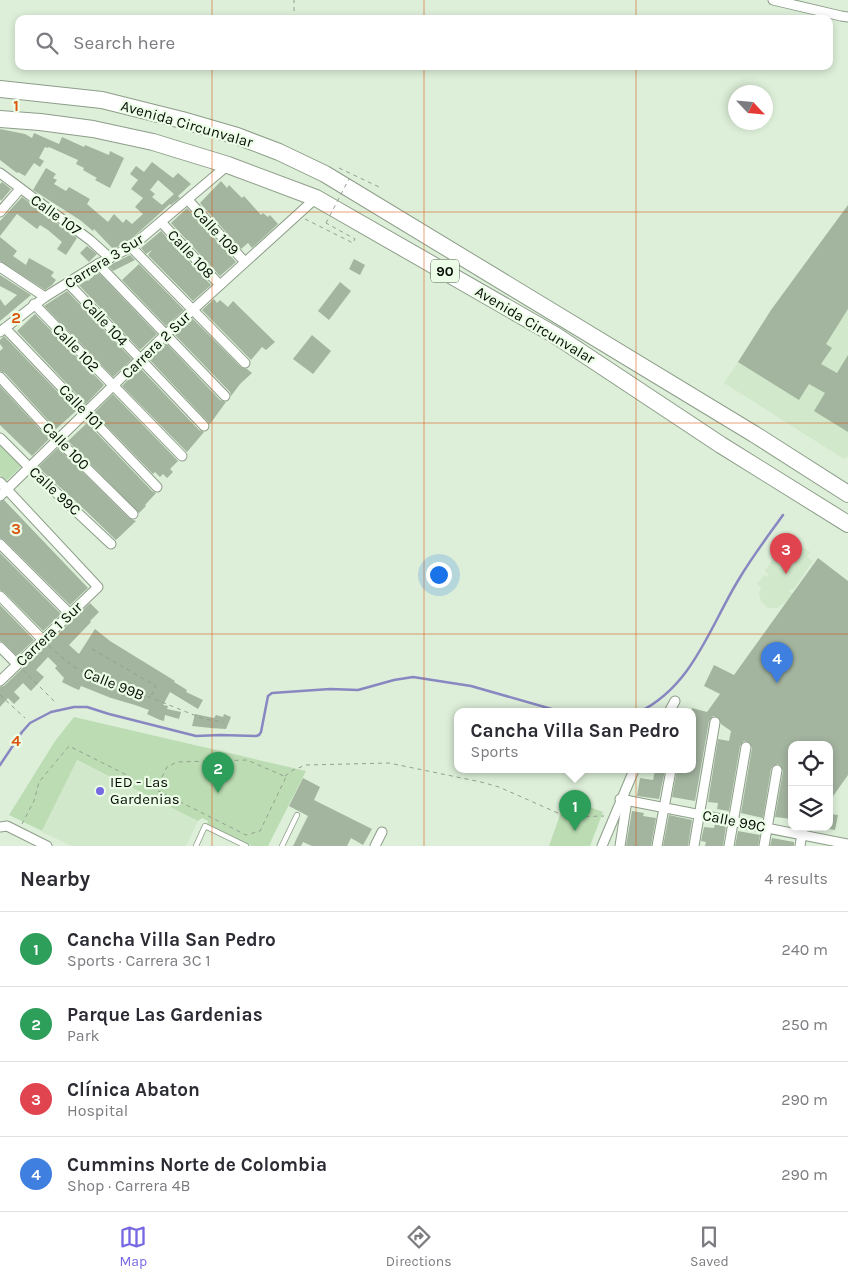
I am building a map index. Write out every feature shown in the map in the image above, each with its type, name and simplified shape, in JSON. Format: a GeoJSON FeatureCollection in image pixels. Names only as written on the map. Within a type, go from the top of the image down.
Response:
{"type":"FeatureCollection","features":[{"type":"Feature","properties":{"kind":"highway","name":"Avenida Circunvalar"},"geometry":{"type":"LineString","coordinates":[[0,89],[102,100],[237,136],[279,152],[328,176],[754,434],[848,494]]}},
{"type":"Feature","properties":{"kind":"highway","name":"Avenida Circunvalar"},"geometry":{"type":"LineString","coordinates":[[0,118],[93,129],[154,142],[228,165],[316,198],[393,244],[555,334],[721,445],[848,524]]}},
{"type":"Feature","properties":{"kind":"street"},"geometry":{"type":"LineString","coordinates":[[773,0],[848,17]]}},
{"type":"Feature","properties":{"kind":"street","name":"Carrera 3 Sur"},"geometry":{"type":"LineString","coordinates":[[3,330],[34,304],[98,264],[131,247],[228,165]]}},
{"type":"Feature","properties":{"kind":"street","name":"Calle 107"},"geometry":{"type":"LineString","coordinates":[[0,174],[90,240],[110,258]]}},
{"type":"Feature","properties":{"kind":"street"},"geometry":{"type":"LineString","coordinates":[[0,212],[20,189]]}},
{"type":"Feature","properties":{"kind":"street","name":"Carrera 2 Sur"},"geometry":{"type":"LineString","coordinates":[[0,496],[165,335],[316,198]]}},
{"type":"Feature","properties":{"kind":"street","name":"Calle 109"},"geometry":{"type":"LineString","coordinates":[[188,200],[245,262]]}},
{"type":"Feature","properties":{"kind":"street","name":"Calle 108"},"geometry":{"type":"LineString","coordinates":[[161,222],[220,285]]}},
{"type":"Feature","properties":{"kind":"street"},"geometry":{"type":"LineString","coordinates":[[131,247],[245,363]]}},
{"type":"Feature","properties":{"kind":"street"},"geometry":{"type":"LineString","coordinates":[[98,264],[225,396]]}},
{"type":"Feature","properties":{"kind":"street"},"geometry":{"type":"LineString","coordinates":[[0,267],[45,297]]}},
{"type":"Feature","properties":{"kind":"street","name":"Calle 104"},"geometry":{"type":"LineString","coordinates":[[68,283],[204,426]]}},
{"type":"Feature","properties":{"kind":"street","name":"Calle 102"},"geometry":{"type":"LineString","coordinates":[[34,304],[182,456]]}},
{"type":"Feature","properties":{"kind":"street","name":"Calle 101"},"geometry":{"type":"LineString","coordinates":[[3,330],[158,487]]}},
{"type":"Feature","properties":{"kind":"street","name":"Calle 100"},"geometry":{"type":"LineString","coordinates":[[0,377],[57,439],[133,514]]}},
{"type":"Feature","properties":{"kind":"street","name":"Calle 99C"},"geometry":{"type":"LineString","coordinates":[[0,438],[111,544]]}},
{"type":"Feature","properties":{"kind":"street"},"geometry":{"type":"LineString","coordinates":[[0,482],[7,489]]}},
{"type":"Feature","properties":{"kind":"street","name":"Carrera 1 Sur"},"geometry":{"type":"LineString","coordinates":[[0,681],[98,587],[7,489]]}},
{"type":"Feature","properties":{"kind":"street"},"geometry":{"type":"LineString","coordinates":[[0,544],[70,614]]}},
{"type":"Feature","properties":{"kind":"street"},"geometry":{"type":"LineString","coordinates":[[0,596],[42,640]]}},
{"type":"Feature","properties":{"kind":"street"},"geometry":{"type":"LineString","coordinates":[[0,647],[17,664]]}},
{"type":"Feature","properties":{"kind":"street"},"geometry":{"type":"LineString","coordinates":[[671,708],[675,701]]}},
{"type":"Feature","properties":{"kind":"street"},"geometry":{"type":"LineString","coordinates":[[694,846],[714,722]]}},
{"type":"Feature","properties":{"kind":"street"},"geometry":{"type":"LineString","coordinates":[[729,846],[746,747]]}},
{"type":"Feature","properties":{"kind":"street"},"geometry":{"type":"LineString","coordinates":[[764,846],[777,770]]}},
{"type":"Feature","properties":{"kind":"street"},"geometry":{"type":"LineString","coordinates":[[620,846],[624,800],[633,773]]}},
{"type":"Feature","properties":{"kind":"street"},"geometry":{"type":"LineString","coordinates":[[657,846],[670,773]]}},
{"type":"Feature","properties":{"kind":"street"},"geometry":{"type":"LineString","coordinates":[[602,846],[615,814],[624,800]]}},
{"type":"Feature","properties":{"kind":"street","name":"Calle 99C"},"geometry":{"type":"LineString","coordinates":[[624,800],[768,828],[788,830]]}},
{"type":"Feature","properties":{"kind":"street"},"geometry":{"type":"LineString","coordinates":[[0,826],[7,826],[47,846]]}},
{"type":"Feature","properties":{"kind":"street"},"geometry":{"type":"LineString","coordinates":[[800,846],[802,831]]}},
{"type":"Feature","properties":{"kind":"street","name":"Calle 99C"},"geometry":{"type":"LineString","coordinates":[[802,831],[836,844],[848,844]]}},
{"type":"Feature","properties":{"kind":"street"},"geometry":{"type":"LineString","coordinates":[[375,846],[382,832]]}},
{"type":"Feature","properties":{"kind":"lane"},"geometry":{"type":"LineString","coordinates":[[282,846],[297,815]]}},
{"type":"Feature","properties":{"kind":"lane"},"geometry":{"type":"LineString","coordinates":[[196,846],[205,826],[246,846]]}},
{"type":"Feature","properties":{"kind":"path"},"geometry":{"type":"LineString","coordinates":[[294,0],[294,15]]}},
{"type":"Feature","properties":{"kind":"path"},"geometry":{"type":"LineString","coordinates":[[298,215],[353,243],[355,239],[326,223],[348,179]]}},
{"type":"Feature","properties":{"kind":"path","name":"Calle 99B"},"geometry":{"type":"LineString","coordinates":[[42,640],[71,665],[99,681],[204,719],[224,722]]}},
{"type":"Feature","properties":{"kind":"path"},"geometry":{"type":"LineString","coordinates":[[92,649],[156,686],[150,699]]}},
{"type":"Feature","properties":{"kind":"path"},"geometry":{"type":"LineString","coordinates":[[17,664],[56,703]]}},
{"type":"Feature","properties":{"kind":"path"},"geometry":{"type":"LineString","coordinates":[[0,695],[25,718]]}},
{"type":"Feature","properties":{"kind":"path"},"geometry":{"type":"LineString","coordinates":[[18,831],[34,801],[39,782],[69,746],[246,835],[260,831],[286,777],[247,760],[177,762],[167,767],[156,789]]}},
{"type":"Feature","properties":{"kind":"path"},"geometry":{"type":"LineString","coordinates":[[283,777],[293,770],[306,765],[389,763],[499,787],[571,817],[610,816],[615,814]]}},
{"type":"Feature","properties":{"kind":"shaded area"},"geometry":{"type":"Polygon","coordinates":[[[848,205],[848,456],[844,459],[724,383],[797,274],[848,205]]]}},
{"type":"Feature","properties":{"kind":"shaded area"},"geometry":{"type":"Polygon","coordinates":[[[0,443],[22,466],[6,481],[0,475],[0,443]]]}},
{"type":"Feature","properties":{"kind":"shaded area"},"geometry":{"type":"Polygon","coordinates":[[[791,539],[810,552],[807,557],[813,561],[793,590],[789,591],[793,594],[785,603],[777,608],[768,608],[761,602],[759,593],[761,587],[757,584],[764,575],[767,577],[769,574],[765,571],[782,541],[787,545],[791,539]]]}},
{"type":"Feature","properties":{"kind":"shaded area"},"geometry":{"type":"Polygon","coordinates":[[[74,717],[306,771],[268,846],[252,846],[207,824],[208,821],[202,818],[198,821],[77,760],[42,831],[9,815],[55,741],[74,717]]]}},
{"type":"Feature","properties":{"kind":"shaded area","name":"IED - Las Gardenias"},"geometry":{"type":"Polygon","coordinates":[[[76,760],[198,821],[186,846],[72,846],[42,832],[76,760]]]}},
{"type":"Feature","properties":{"kind":"shaded area"},"geometry":{"type":"Polygon","coordinates":[[[566,798],[603,812],[590,846],[549,846],[566,798]]]}},
{"type":"Feature","properties":{"kind":"building"},"geometry":{"type":"Polygon","coordinates":[[[0,129],[25,134],[32,138],[34,133],[59,144],[62,137],[84,147],[85,145],[109,155],[110,151],[124,158],[110,188],[95,180],[97,178],[76,164],[78,160],[49,147],[45,147],[39,158],[44,161],[40,167],[34,163],[25,176],[17,173],[0,160],[0,129]]]}},
{"type":"Feature","properties":{"kind":"building"},"geometry":{"type":"Polygon","coordinates":[[[152,162],[173,178],[178,173],[191,184],[178,196],[180,198],[170,204],[128,242],[113,249],[94,229],[93,231],[80,220],[33,190],[46,168],[56,174],[53,178],[57,180],[54,184],[66,191],[69,187],[90,199],[87,204],[108,222],[114,214],[123,223],[126,219],[132,224],[143,214],[135,207],[143,198],[131,189],[138,180],[130,174],[136,166],[144,172],[152,162]],[[158,180],[150,190],[155,194],[152,197],[162,205],[174,194],[158,180]]]}},
{"type":"Feature","properties":{"kind":"building"},"geometry":{"type":"Polygon","coordinates":[[[221,181],[227,188],[229,185],[242,198],[244,196],[261,215],[263,213],[268,217],[270,215],[278,224],[252,248],[248,243],[241,249],[200,203],[221,181]]]}},
{"type":"Feature","properties":{"kind":"building"},"geometry":{"type":"Polygon","coordinates":[[[2,182],[11,189],[1,201],[0,184],[2,182]]]}},
{"type":"Feature","properties":{"kind":"building"},"geometry":{"type":"Polygon","coordinates":[[[22,197],[77,238],[66,255],[57,249],[62,242],[48,230],[40,225],[37,229],[17,214],[0,236],[0,221],[22,197]]]}},
{"type":"Feature","properties":{"kind":"building"},"geometry":{"type":"Polygon","coordinates":[[[848,205],[848,309],[826,344],[832,348],[821,364],[837,373],[848,355],[848,432],[814,411],[825,393],[809,384],[799,400],[738,362],[771,310],[848,205]]]}},
{"type":"Feature","properties":{"kind":"building"},"geometry":{"type":"Polygon","coordinates":[[[187,208],[236,262],[220,276],[171,223],[187,208]]]}},
{"type":"Feature","properties":{"kind":"building"},"geometry":{"type":"Polygon","coordinates":[[[161,231],[211,285],[193,301],[148,255],[152,250],[146,254],[141,248],[161,231]]]}},
{"type":"Feature","properties":{"kind":"building"},"geometry":{"type":"Polygon","coordinates":[[[0,237],[17,251],[13,256],[26,265],[29,258],[54,272],[51,276],[56,280],[52,285],[45,290],[0,261],[0,237]]]}},
{"type":"Feature","properties":{"kind":"building"},"geometry":{"type":"Polygon","coordinates":[[[87,246],[97,254],[89,262],[80,253],[87,246]]]}},
{"type":"Feature","properties":{"kind":"building"},"geometry":{"type":"Polygon","coordinates":[[[130,255],[135,260],[113,271],[108,266],[130,255]]]}},
{"type":"Feature","properties":{"kind":"building"},"geometry":{"type":"Polygon","coordinates":[[[354,259],[365,265],[360,275],[349,269],[354,259]]]}},
{"type":"Feature","properties":{"kind":"building"},"geometry":{"type":"Polygon","coordinates":[[[139,264],[184,310],[166,326],[122,280],[139,264]]]}},
{"type":"Feature","properties":{"kind":"building"},"geometry":{"type":"Polygon","coordinates":[[[98,272],[157,334],[140,350],[78,284],[86,279],[88,281],[98,272]]]}},
{"type":"Feature","properties":{"kind":"building"},"geometry":{"type":"Polygon","coordinates":[[[0,275],[31,295],[0,321],[0,299],[5,306],[17,295],[0,286],[0,275]]]}},
{"type":"Feature","properties":{"kind":"building"},"geometry":{"type":"Polygon","coordinates":[[[340,282],[351,291],[329,320],[318,311],[340,282]]]}},
{"type":"Feature","properties":{"kind":"building"},"geometry":{"type":"Polygon","coordinates":[[[67,291],[132,359],[113,377],[44,306],[67,291]]]}},
{"type":"Feature","properties":{"kind":"building"},"geometry":{"type":"Polygon","coordinates":[[[214,299],[217,303],[220,300],[228,307],[233,301],[275,342],[266,350],[262,347],[251,360],[202,310],[214,299]]]}},
{"type":"Feature","properties":{"kind":"building"},"geometry":{"type":"Polygon","coordinates":[[[35,314],[104,385],[86,404],[17,331],[35,314]]]}},
{"type":"Feature","properties":{"kind":"building"},"geometry":{"type":"Polygon","coordinates":[[[192,318],[241,367],[252,373],[231,396],[230,392],[175,335],[192,318]]]}},
{"type":"Feature","properties":{"kind":"building"},"geometry":{"type":"Polygon","coordinates":[[[312,335],[331,351],[313,374],[293,359],[312,335]]]}},
{"type":"Feature","properties":{"kind":"building"},"geometry":{"type":"Polygon","coordinates":[[[4,336],[76,411],[56,429],[5,373],[0,371],[0,351],[3,348],[0,340],[4,336]]]}},
{"type":"Feature","properties":{"kind":"building"},"geometry":{"type":"Polygon","coordinates":[[[166,343],[220,400],[226,402],[210,424],[149,359],[166,343]]]}},
{"type":"Feature","properties":{"kind":"building"},"geometry":{"type":"Polygon","coordinates":[[[140,368],[199,430],[204,432],[187,452],[122,386],[140,368]]]}},
{"type":"Feature","properties":{"kind":"building"},"geometry":{"type":"Polygon","coordinates":[[[0,386],[49,439],[32,456],[0,425],[0,386]]]}},
{"type":"Feature","properties":{"kind":"building"},"geometry":{"type":"Polygon","coordinates":[[[113,394],[178,461],[170,469],[173,472],[167,478],[163,474],[160,477],[155,472],[153,474],[94,413],[113,394]]]}},
{"type":"Feature","properties":{"kind":"building"},"geometry":{"type":"Polygon","coordinates":[[[87,423],[156,493],[139,513],[68,441],[87,423]]]}},
{"type":"Feature","properties":{"kind":"building"},"geometry":{"type":"Polygon","coordinates":[[[58,448],[129,518],[136,521],[116,540],[38,467],[58,448]]]}},
{"type":"Feature","properties":{"kind":"building"},"geometry":{"type":"Polygon","coordinates":[[[4,500],[88,588],[70,605],[0,538],[0,502],[4,500]]]}},
{"type":"Feature","properties":{"kind":"building"},"geometry":{"type":"Polygon","coordinates":[[[0,553],[61,614],[43,631],[0,590],[0,553]]]}},
{"type":"Feature","properties":{"kind":"building"},"geometry":{"type":"Polygon","coordinates":[[[818,558],[848,581],[848,775],[833,796],[833,741],[788,741],[788,819],[775,817],[783,771],[778,764],[771,769],[763,818],[741,813],[752,748],[750,743],[744,741],[740,746],[729,811],[717,809],[718,803],[708,802],[718,739],[729,741],[731,731],[721,724],[719,718],[713,716],[709,721],[695,801],[672,797],[676,773],[696,773],[696,709],[707,712],[720,694],[704,686],[714,665],[734,675],[818,558]]]}},
{"type":"Feature","properties":{"kind":"building"},"geometry":{"type":"Polygon","coordinates":[[[90,603],[99,612],[69,645],[79,654],[95,629],[110,641],[175,681],[187,690],[186,692],[203,700],[198,709],[170,692],[163,705],[168,706],[167,709],[181,712],[179,719],[165,715],[164,721],[160,720],[147,714],[149,710],[81,686],[79,690],[62,682],[64,678],[55,668],[57,666],[48,657],[36,670],[44,677],[31,691],[23,683],[14,692],[20,698],[14,704],[8,698],[0,707],[0,687],[4,686],[90,603]]]}},
{"type":"Feature","properties":{"kind":"building"},"geometry":{"type":"Polygon","coordinates":[[[0,605],[34,640],[17,656],[0,641],[0,605]]]}},
{"type":"Feature","properties":{"kind":"building"},"geometry":{"type":"Polygon","coordinates":[[[195,714],[214,718],[216,715],[223,717],[224,714],[231,717],[226,729],[211,728],[192,726],[195,714]]]}},
{"type":"Feature","properties":{"kind":"building"},"geometry":{"type":"Polygon","coordinates":[[[654,773],[664,773],[659,799],[637,796],[640,778],[653,780],[654,773]]]}},
{"type":"Feature","properties":{"kind":"building"},"geometry":{"type":"Polygon","coordinates":[[[303,778],[320,787],[314,800],[372,829],[363,845],[351,838],[347,846],[312,846],[303,842],[301,846],[293,846],[308,816],[289,806],[303,778]]]}},
{"type":"Feature","properties":{"kind":"building"},"geometry":{"type":"Polygon","coordinates":[[[632,811],[644,813],[643,816],[656,818],[651,846],[626,846],[632,811]]]}},
{"type":"Feature","properties":{"kind":"building"},"geometry":{"type":"Polygon","coordinates":[[[833,814],[838,815],[835,830],[833,830],[833,814]]]}},
{"type":"Feature","properties":{"kind":"building"},"geometry":{"type":"Polygon","coordinates":[[[669,815],[692,820],[688,846],[663,846],[669,815]]]}},
{"type":"Feature","properties":{"kind":"building"},"geometry":{"type":"Polygon","coordinates":[[[715,824],[726,826],[723,846],[705,846],[706,842],[701,841],[704,827],[714,828],[715,824]]]}},
{"type":"Feature","properties":{"kind":"building"},"geometry":{"type":"Polygon","coordinates":[[[738,831],[760,835],[758,846],[735,846],[738,831]]]}},
{"type":"Feature","properties":{"kind":"building"},"geometry":{"type":"Polygon","coordinates":[[[772,838],[794,842],[794,846],[770,846],[772,838]]]}},
{"type":"Feature","properties":{"kind":"waterway"},"geometry":{"type":"LineString","coordinates":[[646,708],[658,701],[687,671],[744,571],[783,515]]}},
{"type":"Feature","properties":{"kind":"waterway"},"geometry":{"type":"LineString","coordinates":[[0,765],[30,723],[51,712],[74,707],[87,707],[196,736],[256,736],[261,732],[268,696],[272,693],[330,689],[358,690],[413,677],[471,686],[548,708]]}},
{"type":"Feature","properties":{"kind":"place","name":"Clínica Abaton"},"geometry":{"type":"Point","coordinates":[786,574]}},
{"type":"Feature","properties":{"kind":"place","name":"Cummins Norte de Colombia"},"geometry":{"type":"Point","coordinates":[777,683]}},
{"type":"Feature","properties":{"kind":"place","name":"IED - Las Gardenias"},"geometry":{"type":"Point","coordinates":[100,791]}},
{"type":"Feature","properties":{"kind":"place","name":"Parque Las Gardenias"},"geometry":{"type":"Point","coordinates":[218,793]}},
{"type":"Feature","properties":{"kind":"place","name":"Cancha Villa San Pedro"},"geometry":{"type":"Point","coordinates":[575,831]}}]}
